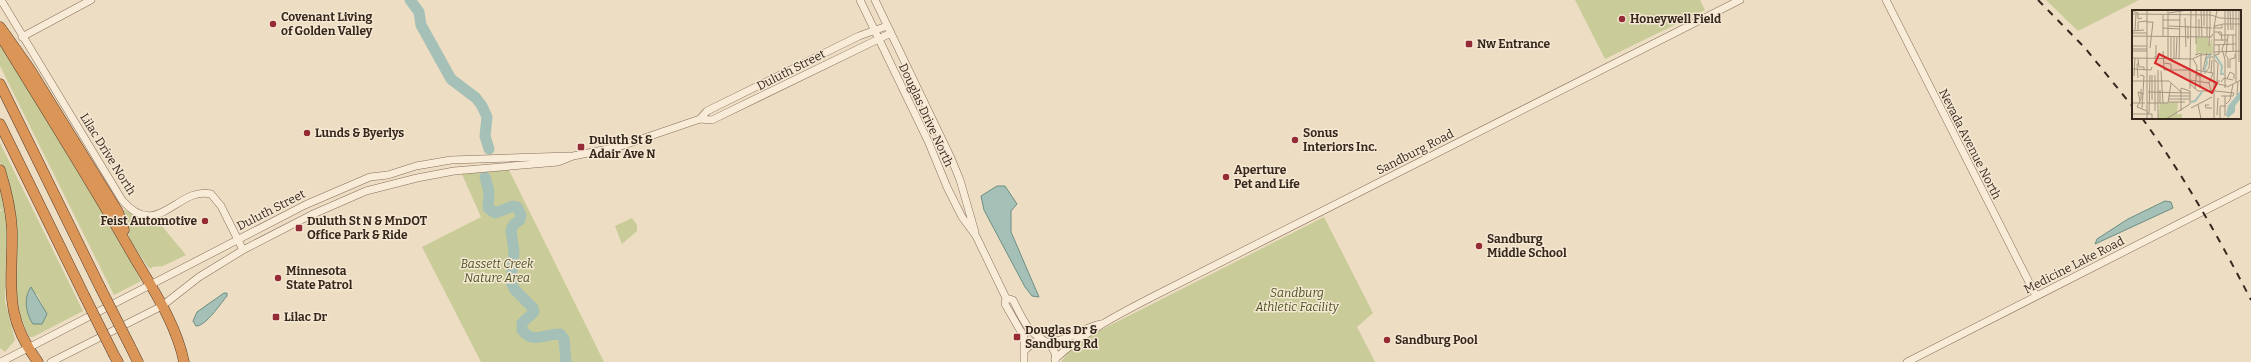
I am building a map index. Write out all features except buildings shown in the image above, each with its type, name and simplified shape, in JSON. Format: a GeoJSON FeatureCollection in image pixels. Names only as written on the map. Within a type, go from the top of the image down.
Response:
{"type":"FeatureCollection","features":[{"type":"Feature","properties":{"kind":"highway"},"geometry":{"type":"LineString","coordinates":[[0,27],[29,68],[118,212],[129,248]]}},
{"type":"Feature","properties":{"kind":"highway"},"geometry":{"type":"LineString","coordinates":[[0,35],[129,248],[162,306],[175,333],[184,362]]}},
{"type":"Feature","properties":{"kind":"highway"},"geometry":{"type":"LineString","coordinates":[[0,84],[138,362]]}},
{"type":"Feature","properties":{"kind":"highway"},"geometry":{"type":"LineString","coordinates":[[0,124],[116,358]]}},
{"type":"Feature","properties":{"kind":"highway"},"geometry":{"type":"LineString","coordinates":[[0,170],[11,222],[11,303],[19,332],[38,362]]}},
{"type":"Feature","properties":{"kind":"street","name":"Lilac Drive North"},"geometry":{"type":"LineString","coordinates":[[1,0],[122,200],[131,210],[138,214],[153,216],[201,193],[211,194],[221,206],[243,250]]}},
{"type":"Feature","properties":{"kind":"street"},"geometry":{"type":"LineString","coordinates":[[22,37],[91,0]]}},
{"type":"Feature","properties":{"kind":"street","name":"Douglas Drive North"},"geometry":{"type":"LineString","coordinates":[[860,0],[928,141],[942,176],[962,217],[976,236]]}},
{"type":"Feature","properties":{"kind":"street","name":"Douglas Drive North"},"geometry":{"type":"LineString","coordinates":[[875,0],[955,168],[976,236],[1006,298],[1005,304],[1024,337],[1024,362]]}},
{"type":"Feature","properties":{"kind":"street","name":"Sandburg Road"},"geometry":{"type":"LineString","coordinates":[[1055,361],[1076,340],[1093,331],[1101,324],[1740,0]]}},
{"type":"Feature","properties":{"kind":"street","name":"Nevada Avenue North"},"geometry":{"type":"LineString","coordinates":[[1886,0],[2036,296]]}},
{"type":"Feature","properties":{"kind":"street","name":"Duluth Street"},"geometry":{"type":"LineString","coordinates":[[700,119],[708,111],[859,36],[887,26]]}},
{"type":"Feature","properties":{"kind":"street","name":"Duluth Street"},"geometry":{"type":"LineString","coordinates":[[52,362],[162,306],[199,278],[243,250],[311,215],[366,191],[436,174],[543,164],[618,147],[700,119],[712,120],[891,33]]}},
{"type":"Feature","properties":{"kind":"street","name":"Duluth Street"},"geometry":{"type":"LineString","coordinates":[[1,362],[237,239],[328,194],[370,176],[388,175],[416,166],[451,160],[556,155],[573,156]]}},
{"type":"Feature","properties":{"kind":"street","name":"Medicine Lake Road"},"geometry":{"type":"LineString","coordinates":[[1907,362],[2251,187]]}},
{"type":"Feature","properties":{"kind":"street","name":"Douglas Drive North"},"geometry":{"type":"LineString","coordinates":[[1006,298],[1013,300],[1030,329],[1054,349],[1055,361]]}},
{"type":"Feature","properties":{"kind":"street","name":"Sandburg Road"},"geometry":{"type":"LineString","coordinates":[[1045,342],[1062,341],[1090,326],[1101,324]]}},
{"type":"Feature","properties":{"kind":"street"},"geometry":{"type":"LineString","coordinates":[[1024,352],[1030,344],[1045,342]]}},
{"type":"Feature","properties":{"kind":"green space"},"geometry":{"type":"Polygon","coordinates":[[[1575,0],[1700,0],[1705,10],[1605,59],[1575,0]]]}},
{"type":"Feature","properties":{"kind":"green space"},"geometry":{"type":"Polygon","coordinates":[[[2046,0],[2139,0],[2078,31],[2046,0]]]}},
{"type":"Feature","properties":{"kind":"green space"},"geometry":{"type":"Polygon","coordinates":[[[0,42],[120,240],[141,281],[114,295],[0,66],[0,42]]]}},
{"type":"Feature","properties":{"kind":"green space"},"geometry":{"type":"Polygon","coordinates":[[[0,143],[83,311],[33,337],[29,337],[19,313],[5,177],[0,162],[0,143]],[[37,294],[27,298],[27,311],[42,324],[43,306],[37,294]]]}},
{"type":"Feature","properties":{"kind":"green space","name":"Bassett Creek Nature Area"},"geometry":{"type":"Polygon","coordinates":[[[509,170],[604,362],[481,362],[422,247],[481,217],[461,172],[509,170]]]}},
{"type":"Feature","properties":{"kind":"green space"},"geometry":{"type":"Polygon","coordinates":[[[0,179],[7,213],[5,301],[15,340],[5,352],[0,348],[0,211],[3,210],[0,209],[0,179]]]}},
{"type":"Feature","properties":{"kind":"green space"},"geometry":{"type":"Polygon","coordinates":[[[125,210],[143,220],[156,219],[186,255],[163,266],[152,267],[151,269],[148,267],[130,240],[122,211],[125,210]]]}},
{"type":"Feature","properties":{"kind":"green space","name":"Sandburg Athletic Facility"},"geometry":{"type":"Polygon","coordinates":[[[1324,217],[1373,313],[1357,327],[1375,362],[1061,362],[1071,348],[1091,335],[1324,217]]]}},
{"type":"Feature","properties":{"kind":"green space"},"geometry":{"type":"Polygon","coordinates":[[[632,218],[637,225],[637,231],[622,244],[615,226],[632,218]]]}},
{"type":"Feature","properties":{"kind":"shaded area"},"geometry":{"type":"Polygon","coordinates":[[[997,186],[1005,186],[1017,204],[1011,211],[1011,232],[1039,297],[1032,296],[1025,287],[984,210],[981,196],[997,186]]]}},
{"type":"Feature","properties":{"kind":"shaded area"},"geometry":{"type":"Polygon","coordinates":[[[2165,201],[2171,202],[2173,208],[2095,244],[2097,239],[2128,219],[2165,201]]]}},
{"type":"Feature","properties":{"kind":"shaded area"},"geometry":{"type":"Polygon","coordinates":[[[31,287],[47,314],[42,324],[33,324],[27,311],[26,301],[31,287]]]}},
{"type":"Feature","properties":{"kind":"shaded area"},"geometry":{"type":"Polygon","coordinates":[[[224,293],[227,293],[227,296],[213,314],[204,323],[196,326],[193,321],[197,312],[224,293]]]}},
{"type":"Feature","properties":{"kind":"waterway"},"geometry":{"type":"LineString","coordinates":[[410,0],[419,12],[421,25],[451,79],[476,98],[482,106],[487,117],[485,136],[489,149]]}},
{"type":"Feature","properties":{"kind":"waterway"},"geometry":{"type":"LineString","coordinates":[[485,177],[489,192],[488,208],[495,213],[513,206],[517,207],[521,215],[520,220],[514,224],[511,230],[514,252],[511,282],[515,290],[533,308],[534,312],[522,323],[522,330],[526,334],[535,338],[560,334],[564,339],[566,362]]}},
{"type":"Feature","properties":{"kind":"railway"},"geometry":{"type":"LineString","coordinates":[[2038,0],[2085,48],[2132,106]]}},
{"type":"Feature","properties":{"kind":"railway"},"geometry":{"type":"LineString","coordinates":[[2143,119],[2200,207],[2251,300]]}},
{"type":"Feature","properties":{"kind":"place","name":"Honeywell Field"},"geometry":{"type":"Point","coordinates":[1622,19]}},
{"type":"Feature","properties":{"kind":"place","name":"Covenant Living of Golden Valley"},"geometry":{"type":"Point","coordinates":[273,24]}},
{"type":"Feature","properties":{"kind":"place","name":"Nw Entrance"},"geometry":{"type":"Point","coordinates":[1469,44]}},
{"type":"Feature","properties":{"kind":"place","name":"Lunds & Byerlys"},"geometry":{"type":"Point","coordinates":[307,133]}},
{"type":"Feature","properties":{"kind":"place","name":"Sonus Interiors Inc."},"geometry":{"type":"Point","coordinates":[1295,140]}},
{"type":"Feature","properties":{"kind":"place","name":"Duluth St & Adair Ave N"},"geometry":{"type":"Point","coordinates":[581,147]}},
{"type":"Feature","properties":{"kind":"place","name":"Aperture Pet and Life"},"geometry":{"type":"Point","coordinates":[1226,177]}},
{"type":"Feature","properties":{"kind":"place","name":"Feist Automotive"},"geometry":{"type":"Point","coordinates":[205,221]}},
{"type":"Feature","properties":{"kind":"place","name":"Duluth St N & MnDOT Office Park & Ride"},"geometry":{"type":"Point","coordinates":[299,228]}},
{"type":"Feature","properties":{"kind":"place","name":"Sandburg Middle School"},"geometry":{"type":"Point","coordinates":[1479,246]}},
{"type":"Feature","properties":{"kind":"place","name":"Minnesota State Patrol"},"geometry":{"type":"Point","coordinates":[278,278]}},
{"type":"Feature","properties":{"kind":"place","name":"Lilac Dr"},"geometry":{"type":"Point","coordinates":[276,317]}},
{"type":"Feature","properties":{"kind":"place","name":"Douglas Dr & Sandburg Rd"},"geometry":{"type":"Point","coordinates":[1017,337]}},
{"type":"Feature","properties":{"kind":"place","name":"Sandburg Pool"},"geometry":{"type":"Point","coordinates":[1387,340]}}]}
